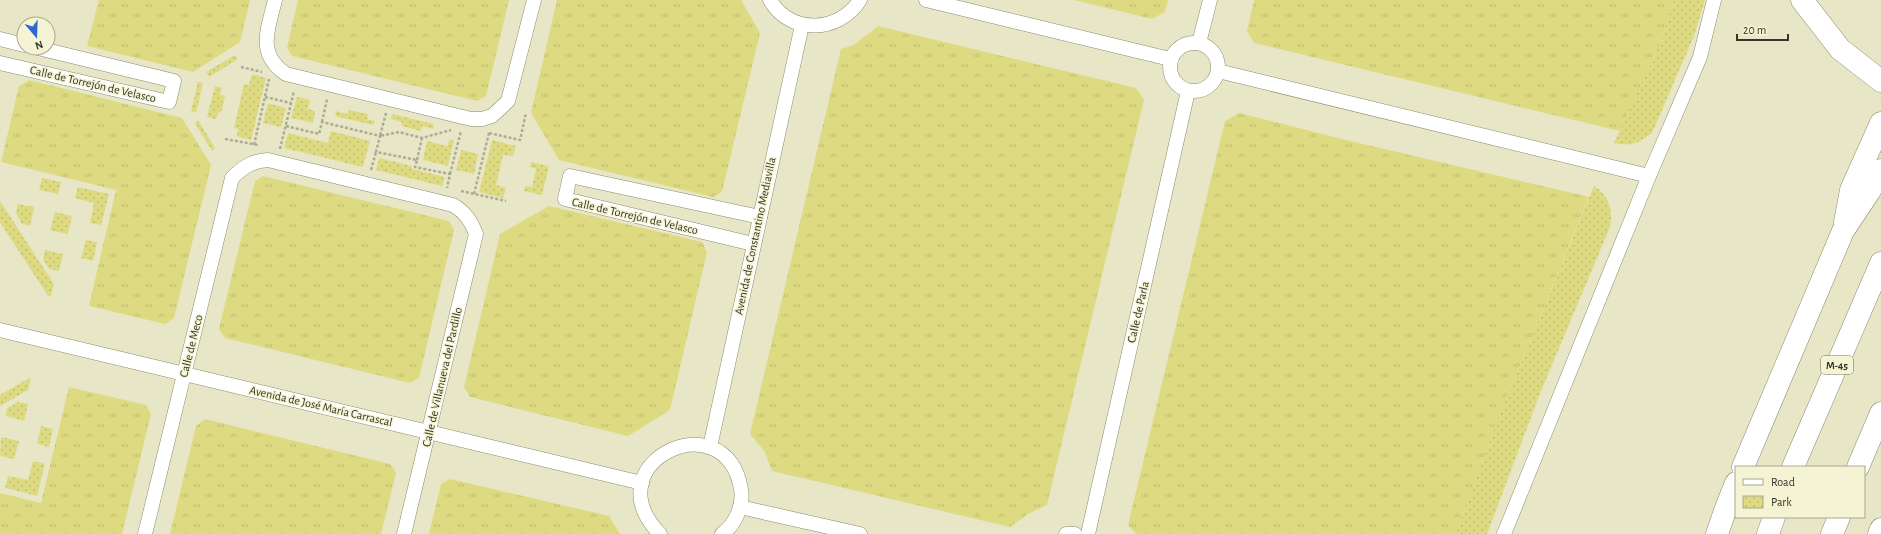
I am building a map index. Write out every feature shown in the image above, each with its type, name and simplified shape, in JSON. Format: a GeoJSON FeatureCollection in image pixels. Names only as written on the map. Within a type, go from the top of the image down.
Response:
{"type":"FeatureCollection","features":[{"type":"Feature","properties":{"kind":"main road"},"geometry":{"type":"LineString","coordinates":[[1802,0],[1840,48],[1881,81]]}},
{"type":"Feature","properties":{"kind":"main road"},"geometry":{"type":"LineString","coordinates":[[1843,231],[1851,190],[1881,123]]}},
{"type":"Feature","properties":{"kind":"main road"},"geometry":{"type":"LineString","coordinates":[[1743,466],[1843,231],[1869,192],[1881,170]]}},
{"type":"Feature","properties":{"kind":"main road","name":"M-45"},"geometry":{"type":"LineString","coordinates":[[1793,466],[1881,263]]}},
{"type":"Feature","properties":{"kind":"main road"},"geometry":{"type":"LineString","coordinates":[[1858,466],[1881,413]]}},
{"type":"Feature","properties":{"kind":"main road"},"geometry":{"type":"LineString","coordinates":[[1717,534],[1735,486]]}},
{"type":"Feature","properties":{"kind":"main road"},"geometry":{"type":"LineString","coordinates":[[1768,534],[1774,518]]}},
{"type":"Feature","properties":{"kind":"main road"},"geometry":{"type":"LineString","coordinates":[[1832,534],[1839,518]]}},
{"type":"Feature","properties":{"kind":"main road"},"geometry":{"type":"LineString","coordinates":[[1879,534],[1881,529]]}},
{"type":"Feature","properties":{"kind":"street"},"geometry":{"type":"LineString","coordinates":[[275,0],[266,40],[271,68],[286,74],[471,119],[482,119],[492,116],[501,110],[508,101],[534,0]]}},
{"type":"Feature","properties":{"kind":"street"},"geometry":{"type":"LineString","coordinates":[[770,0],[782,14],[791,21],[802,25],[814,26],[826,25],[837,21],[847,15],[860,0]]}},
{"type":"Feature","properties":{"kind":"street"},"geometry":{"type":"LineString","coordinates":[[926,0],[1170,59]]}},
{"type":"Feature","properties":{"kind":"street"},"geometry":{"type":"LineString","coordinates":[[1199,43],[1210,0]]}},
{"type":"Feature","properties":{"kind":"street"},"geometry":{"type":"LineString","coordinates":[[1504,534],[1649,176],[1700,57],[1714,0]]}},
{"type":"Feature","properties":{"kind":"street","name":"Avenida de Constantino Mediavilla"},"geometry":{"type":"LineString","coordinates":[[710,448],[753,244],[802,25]]}},
{"type":"Feature","properties":{"kind":"street"},"geometry":{"type":"LineString","coordinates":[[0,39],[16,43]]}},
{"type":"Feature","properties":{"kind":"street"},"geometry":{"type":"LineString","coordinates":[[1187,43],[1199,43],[1211,49],[1216,56],[1218,71],[1215,80],[1209,86],[1202,90],[1188,91],[1179,87],[1170,74],[1170,59],[1180,46],[1187,43]]}},
{"type":"Feature","properties":{"kind":"street","name":"Calle de Torrejón de Velasco"},"geometry":{"type":"LineString","coordinates":[[0,63],[169,102],[174,81],[56,52]]}},
{"type":"Feature","properties":{"kind":"street"},"geometry":{"type":"LineString","coordinates":[[1218,71],[1649,176]]}},
{"type":"Feature","properties":{"kind":"street","name":"Calle de Parla"},"geometry":{"type":"LineString","coordinates":[[1088,534],[1188,91]]}},
{"type":"Feature","properties":{"kind":"street","name":"Calle de Villanueva del Pardillo"},"geometry":{"type":"LineString","coordinates":[[248,164],[268,160],[448,204],[463,211],[470,220],[476,234],[430,432],[404,534]]}},
{"type":"Feature","properties":{"kind":"street","name":"Calle de Meco"},"geometry":{"type":"LineString","coordinates":[[145,534],[232,178],[248,164]]}},
{"type":"Feature","properties":{"kind":"street","name":"Calle de Torrejón de Velasco"},"geometry":{"type":"LineString","coordinates":[[753,244],[566,199],[570,176],[760,217]]}},
{"type":"Feature","properties":{"kind":"street","name":"Avenida de José María Carrascal"},"geometry":{"type":"LineString","coordinates":[[0,330],[642,483]]}},
{"type":"Feature","properties":{"kind":"street"},"geometry":{"type":"LineString","coordinates":[[660,534],[650,524],[644,512],[641,498],[642,483],[649,468],[660,455],[676,447],[693,444],[710,448],[722,455],[732,465],[739,478],[742,492],[740,507],[735,520],[722,534]]}},
{"type":"Feature","properties":{"kind":"street"},"geometry":{"type":"LineString","coordinates":[[740,507],[860,534]]}},
{"type":"Feature","properties":{"kind":"street"},"geometry":{"type":"LineString","coordinates":[[1066,534],[1075,534]]}},
{"type":"Feature","properties":{"kind":"path"},"geometry":{"type":"LineString","coordinates":[[241,67],[263,72]]}},
{"type":"Feature","properties":{"kind":"path"},"geometry":{"type":"LineString","coordinates":[[254,144],[271,68]]}},
{"type":"Feature","properties":{"kind":"path"},"geometry":{"type":"LineString","coordinates":[[280,149],[294,89]]}},
{"type":"Feature","properties":{"kind":"path"},"geometry":{"type":"LineString","coordinates":[[265,97],[291,103]]}},
{"type":"Feature","properties":{"kind":"path"},"geometry":{"type":"LineString","coordinates":[[286,126],[319,134],[328,97]]}},
{"type":"Feature","properties":{"kind":"path"},"geometry":{"type":"LineString","coordinates":[[371,170],[386,110]]}},
{"type":"Feature","properties":{"kind":"path"},"geometry":{"type":"LineString","coordinates":[[322,122],[380,136],[399,132],[422,138],[462,128],[447,188]]}},
{"type":"Feature","properties":{"kind":"path"},"geometry":{"type":"LineString","coordinates":[[474,194],[489,133]]}},
{"type":"Feature","properties":{"kind":"path"},"geometry":{"type":"LineString","coordinates":[[422,138],[415,167],[450,174]]}},
{"type":"Feature","properties":{"kind":"path"},"geometry":{"type":"LineString","coordinates":[[376,152],[417,160]]}},
{"type":"Feature","properties":{"kind":"green space"},"geometry":{"type":"Polygon","coordinates":[[[99,0],[250,0],[240,42],[193,72],[87,46],[99,0]]]}},
{"type":"Feature","properties":{"kind":"green space"},"geometry":{"type":"Polygon","coordinates":[[[298,0],[509,0],[486,96],[477,101],[292,56],[287,48],[298,0]]]}},
{"type":"Feature","properties":{"kind":"green space"},"geometry":{"type":"Polygon","coordinates":[[[557,0],[741,0],[760,33],[722,192],[713,197],[559,160],[531,113],[557,0]]]}},
{"type":"Feature","properties":{"kind":"green space"},"geometry":{"type":"Polygon","coordinates":[[[1074,0],[1168,0],[1165,12],[1152,19],[1074,0]]]}},
{"type":"Feature","properties":{"kind":"green space"},"geometry":{"type":"Polygon","coordinates":[[[1254,0],[1674,0],[1661,42],[1620,131],[1254,43],[1247,31],[1254,0]]]}},
{"type":"Feature","properties":{"kind":"green space"},"geometry":{"type":"Polygon","coordinates":[[[1674,0],[1705,0],[1694,36],[1652,133],[1634,143],[1626,145],[1614,143],[1661,42],[1674,0]]]}},
{"type":"Feature","properties":{"kind":"green space"},"geometry":{"type":"Polygon","coordinates":[[[878,26],[1136,88],[1144,100],[1047,505],[1028,514],[1010,527],[772,471],[765,452],[750,434],[841,49],[854,45],[878,26]]]}},
{"type":"Feature","properties":{"kind":"green space"},"geometry":{"type":"Polygon","coordinates":[[[235,55],[238,59],[209,77],[206,72],[235,55]]]}},
{"type":"Feature","properties":{"kind":"green space"},"geometry":{"type":"Polygon","coordinates":[[[252,74],[266,78],[251,140],[237,136],[238,129],[234,128],[244,84],[249,85],[252,74]]]}},
{"type":"Feature","properties":{"kind":"green space"},"geometry":{"type":"Polygon","coordinates":[[[29,80],[182,118],[211,165],[174,318],[165,324],[89,306],[116,190],[1,162],[19,86],[29,80]]]}},
{"type":"Feature","properties":{"kind":"green space"},"geometry":{"type":"Polygon","coordinates":[[[198,82],[203,83],[196,113],[191,111],[198,82]]]}},
{"type":"Feature","properties":{"kind":"green space"},"geometry":{"type":"Polygon","coordinates":[[[215,86],[222,88],[220,95],[225,96],[221,113],[218,112],[216,119],[207,117],[215,86]]]}},
{"type":"Feature","properties":{"kind":"green space"},"geometry":{"type":"Polygon","coordinates":[[[297,97],[310,100],[308,109],[315,111],[313,123],[291,118],[297,97]]]}},
{"type":"Feature","properties":{"kind":"green space"},"geometry":{"type":"Polygon","coordinates":[[[268,103],[286,108],[281,127],[263,123],[268,103]]]}},
{"type":"Feature","properties":{"kind":"green space"},"geometry":{"type":"Polygon","coordinates":[[[348,110],[368,114],[367,119],[375,121],[373,125],[335,116],[336,111],[347,114],[348,110]]]}},
{"type":"Feature","properties":{"kind":"green space"},"geometry":{"type":"Polygon","coordinates":[[[1239,113],[1342,139],[1589,197],[1494,429],[1456,534],[1136,534],[1128,525],[1225,121],[1239,113]]]}},
{"type":"Feature","properties":{"kind":"green space"},"geometry":{"type":"Polygon","coordinates":[[[392,114],[434,124],[433,129],[422,126],[421,131],[402,126],[402,122],[391,119],[392,114]]]}},
{"type":"Feature","properties":{"kind":"green space"},"geometry":{"type":"Polygon","coordinates":[[[198,120],[215,148],[212,151],[195,123],[198,120]]]}},
{"type":"Feature","properties":{"kind":"green space"},"geometry":{"type":"Polygon","coordinates":[[[331,131],[370,141],[363,167],[284,148],[288,133],[328,143],[331,131]]]}},
{"type":"Feature","properties":{"kind":"green space"},"geometry":{"type":"Polygon","coordinates":[[[450,139],[454,140],[448,166],[423,160],[427,141],[447,146],[450,139]]]}},
{"type":"Feature","properties":{"kind":"green space"},"geometry":{"type":"Polygon","coordinates":[[[492,140],[516,146],[513,156],[503,155],[496,185],[506,188],[503,198],[479,192],[492,140]]]}},
{"type":"Feature","properties":{"kind":"green space"},"geometry":{"type":"Polygon","coordinates":[[[461,150],[478,154],[474,174],[456,170],[461,150]]]}},
{"type":"Feature","properties":{"kind":"green space"},"geometry":{"type":"Polygon","coordinates":[[[379,158],[412,166],[412,169],[445,177],[442,186],[376,170],[379,158]]]}},
{"type":"Feature","properties":{"kind":"green space"},"geometry":{"type":"Polygon","coordinates":[[[531,162],[549,166],[542,195],[524,191],[525,186],[532,187],[536,169],[530,167],[531,162]]]}},
{"type":"Feature","properties":{"kind":"green space"},"geometry":{"type":"Polygon","coordinates":[[[263,176],[449,221],[454,230],[419,378],[410,383],[225,338],[219,329],[255,181],[263,176]]]}},
{"type":"Feature","properties":{"kind":"green space"},"geometry":{"type":"Polygon","coordinates":[[[42,178],[61,182],[58,194],[39,190],[42,178]]]}},
{"type":"Feature","properties":{"kind":"green space"},"geometry":{"type":"Polygon","coordinates":[[[1594,186],[1603,194],[1609,204],[1611,214],[1610,227],[1541,391],[1487,534],[1456,534],[1494,429],[1594,186]]]}},
{"type":"Feature","properties":{"kind":"green space"},"geometry":{"type":"Polygon","coordinates":[[[78,187],[109,194],[101,225],[90,223],[94,203],[75,198],[78,187]]]}},
{"type":"Feature","properties":{"kind":"green space"},"geometry":{"type":"Polygon","coordinates":[[[0,201],[54,284],[51,296],[48,296],[0,222],[0,201]]]}},
{"type":"Feature","properties":{"kind":"green space"},"geometry":{"type":"Polygon","coordinates":[[[18,204],[34,207],[30,226],[22,224],[16,213],[18,204]]]}},
{"type":"Feature","properties":{"kind":"green space"},"geometry":{"type":"Polygon","coordinates":[[[549,206],[702,242],[707,252],[670,410],[628,436],[470,397],[464,387],[500,234],[549,206]]]}},
{"type":"Feature","properties":{"kind":"green space"},"geometry":{"type":"Polygon","coordinates":[[[55,212],[72,216],[68,234],[50,230],[55,212]]]}},
{"type":"Feature","properties":{"kind":"green space"},"geometry":{"type":"Polygon","coordinates":[[[86,240],[97,242],[93,261],[81,258],[86,240]]]}},
{"type":"Feature","properties":{"kind":"green space"},"geometry":{"type":"Polygon","coordinates":[[[45,250],[63,254],[59,271],[49,269],[43,259],[45,250]]]}},
{"type":"Feature","properties":{"kind":"green space"},"geometry":{"type":"Polygon","coordinates":[[[31,377],[28,390],[0,406],[0,395],[31,377]]]}},
{"type":"Feature","properties":{"kind":"green space"},"geometry":{"type":"Polygon","coordinates":[[[69,387],[146,405],[151,414],[122,534],[0,534],[0,493],[41,503],[69,387]]]}},
{"type":"Feature","properties":{"kind":"green space"},"geometry":{"type":"Polygon","coordinates":[[[18,402],[28,404],[24,421],[6,416],[7,408],[18,402]]]}},
{"type":"Feature","properties":{"kind":"green space"},"geometry":{"type":"Polygon","coordinates":[[[205,419],[390,464],[396,473],[381,534],[170,534],[196,426],[205,419]]]}},
{"type":"Feature","properties":{"kind":"green space"},"geometry":{"type":"Polygon","coordinates":[[[41,426],[53,429],[49,447],[37,444],[41,426]]]}},
{"type":"Feature","properties":{"kind":"green space"},"geometry":{"type":"Polygon","coordinates":[[[1,437],[19,441],[14,459],[0,456],[1,437]]]}},
{"type":"Feature","properties":{"kind":"green space"},"geometry":{"type":"Polygon","coordinates":[[[33,461],[45,464],[37,496],[5,488],[8,476],[28,480],[33,461]]]}},
{"type":"Feature","properties":{"kind":"green space"},"geometry":{"type":"Polygon","coordinates":[[[450,479],[609,516],[620,534],[429,534],[441,484],[450,479]]]}}]}
